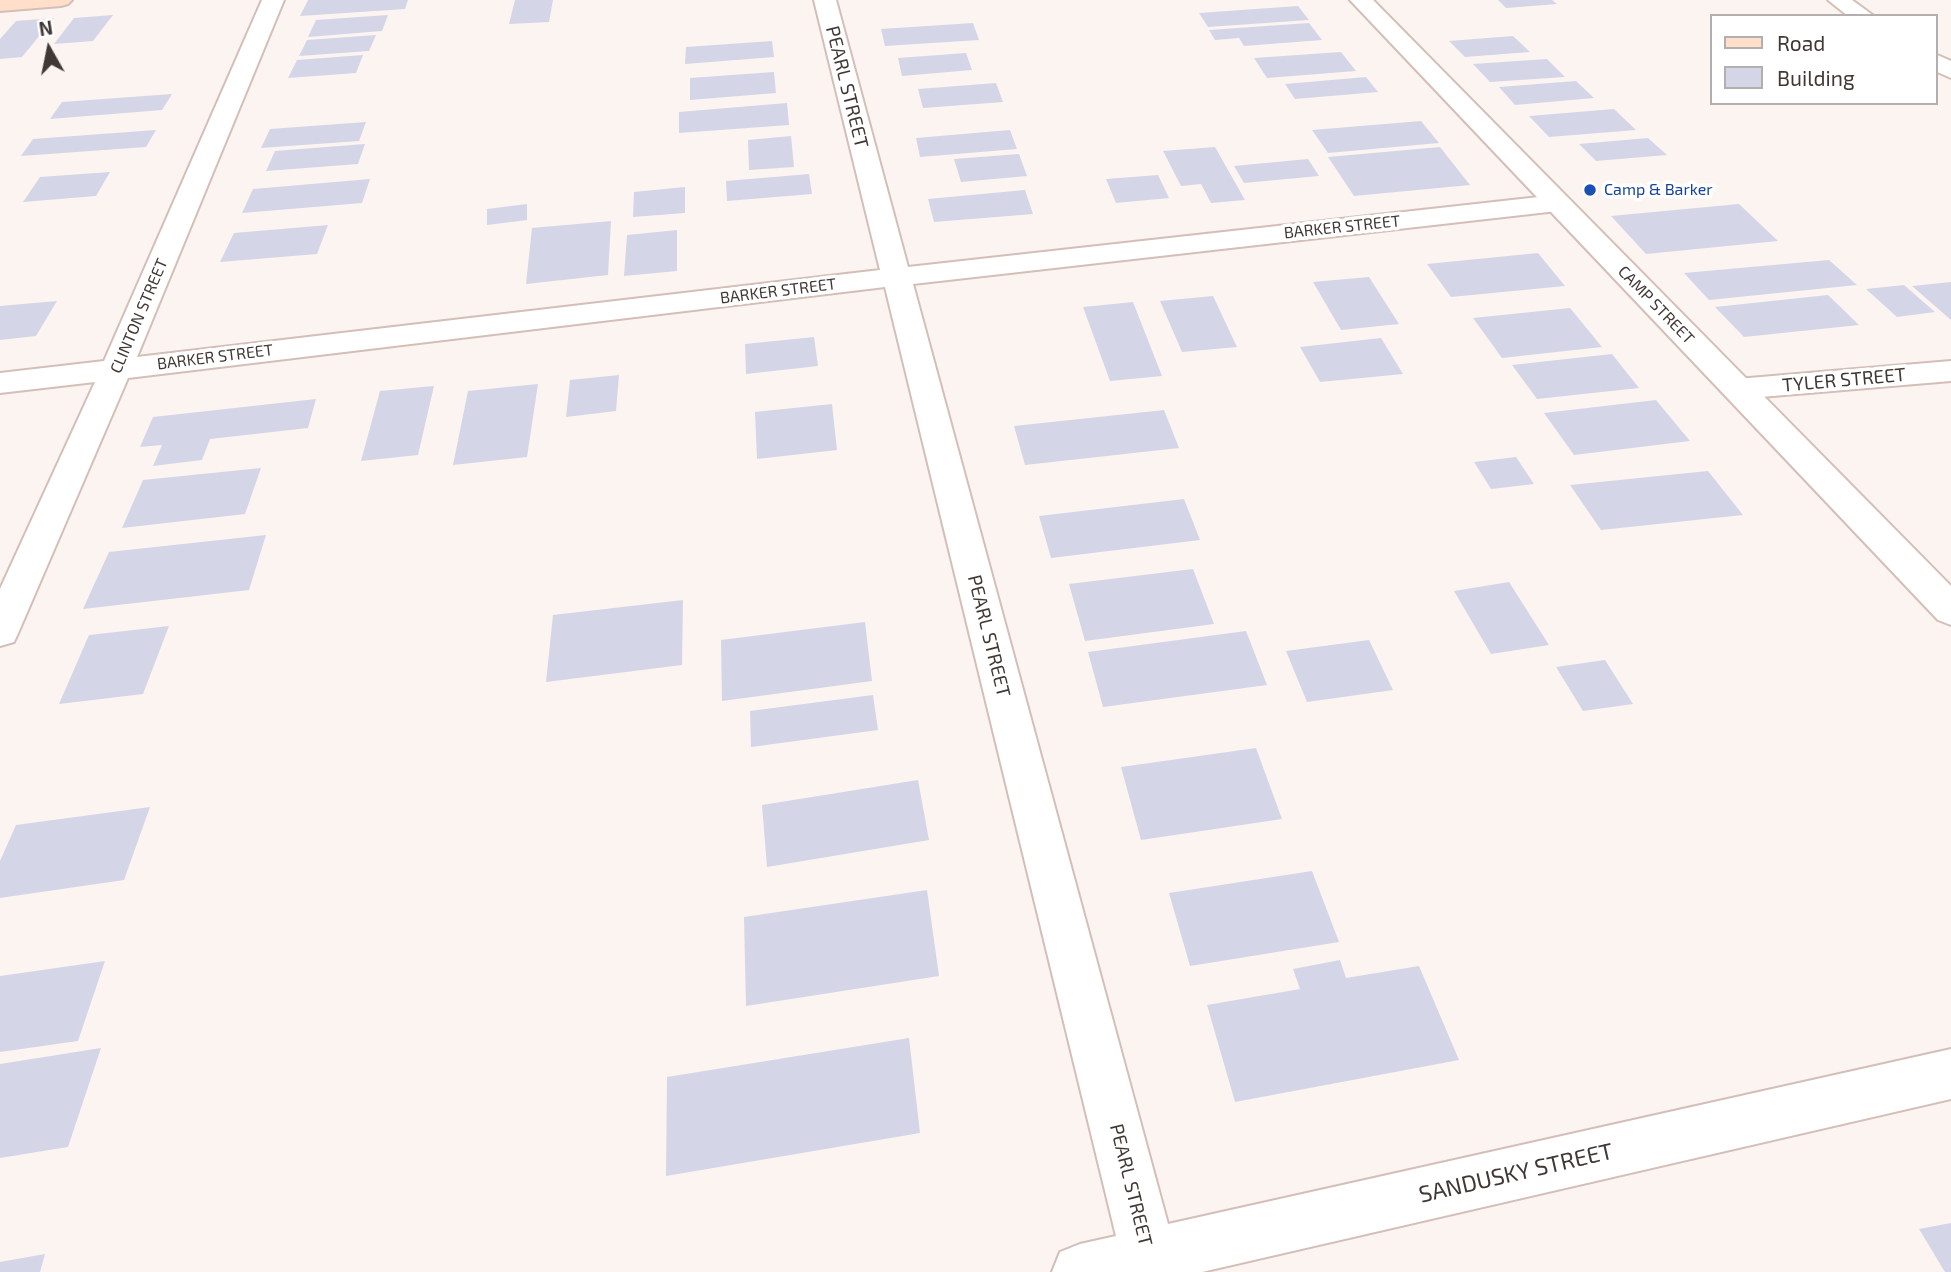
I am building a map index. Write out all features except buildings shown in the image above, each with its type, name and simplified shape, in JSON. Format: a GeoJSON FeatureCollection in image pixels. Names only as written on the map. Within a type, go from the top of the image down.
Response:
{"type":"FeatureCollection","features":[{"type":"Feature","properties":{"kind":"main road"},"geometry":{"type":"LineString","coordinates":[[0,5],[61,0]]}},
{"type":"Feature","properties":{"kind":"street","name":"CLINTON STREET"},"geometry":{"type":"LineString","coordinates":[[0,631],[116,369],[273,0]]}},
{"type":"Feature","properties":{"kind":"street","name":"PEARL STREET"},"geometry":{"type":"LineString","coordinates":[[825,0],[1151,1264]]}},
{"type":"Feature","properties":{"kind":"street","name":"CAMP STREET"},"geometry":{"type":"LineString","coordinates":[[1361,0],[1951,610]]}},
{"type":"Feature","properties":{"kind":"street"},"geometry":{"type":"LineString","coordinates":[[1838,0],[1860,14]]}},
{"type":"Feature","properties":{"kind":"street","name":"BARKER STREET"},"geometry":{"type":"LineString","coordinates":[[0,383],[897,276],[1557,202]]}},
{"type":"Feature","properties":{"kind":"street","name":"TYLER STREET"},"geometry":{"type":"LineString","coordinates":[[1737,389],[1951,371]]}},
{"type":"Feature","properties":{"kind":"street","name":"SANDUSKY STREET"},"geometry":{"type":"LineString","coordinates":[[1080,1272],[1151,1264],[1951,1074]]}},
{"type":"Feature","properties":{"kind":"place","name":"Camp & Barker"},"geometry":{"type":"Point","coordinates":[1590,190]}}]}
